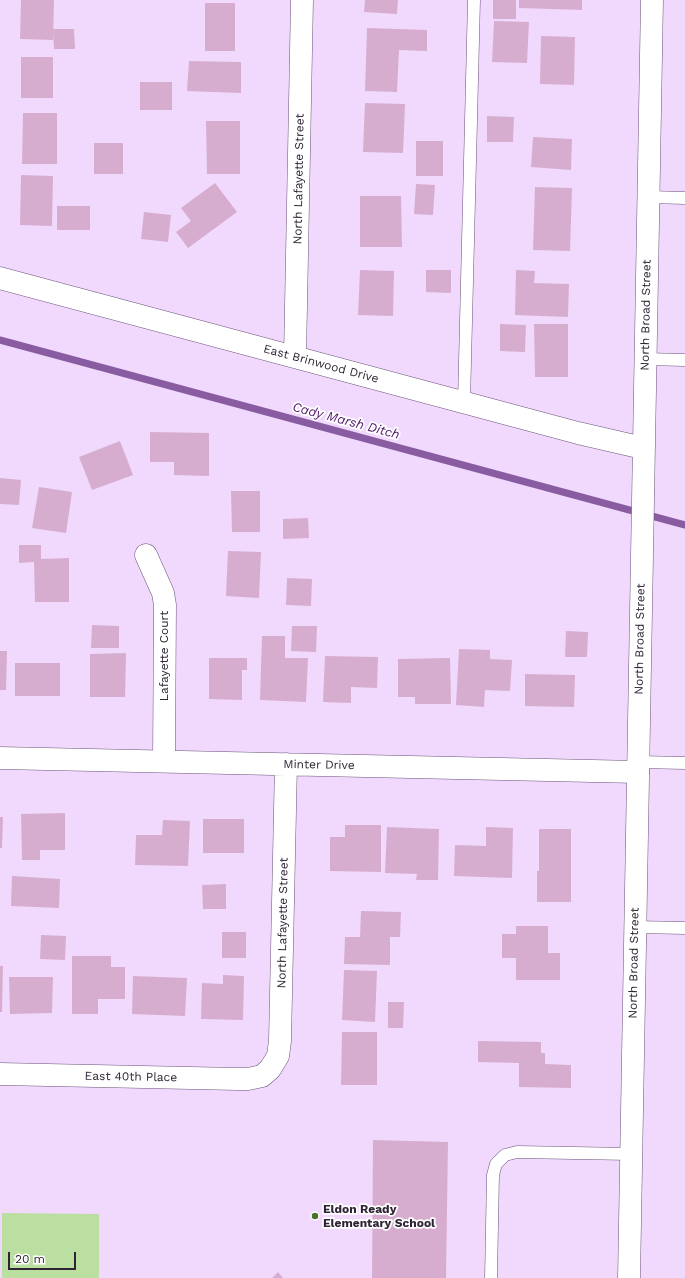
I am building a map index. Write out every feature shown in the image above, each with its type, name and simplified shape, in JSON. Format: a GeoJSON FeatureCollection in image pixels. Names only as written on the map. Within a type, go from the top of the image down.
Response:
{"type":"FeatureCollection","features":[{"type":"Feature","properties":{"kind":"street","name":"North Lafayette Street"},"geometry":{"type":"LineString","coordinates":[[295,357],[302,0]]}},
{"type":"Feature","properties":{"kind":"street","name":"North Broad Street"},"geometry":{"type":"LineString","coordinates":[[628,1278],[652,0]]}},
{"type":"Feature","properties":{"kind":"street","name":"East Brinwood Drive"},"geometry":{"type":"LineString","coordinates":[[0,278],[578,433],[643,448]]}},
{"type":"Feature","properties":{"kind":"street","name":"Lafayette Court"},"geometry":{"type":"LineString","coordinates":[[146,555],[163,593],[165,605],[164,760]]}},
{"type":"Feature","properties":{"kind":"street","name":"Minter Drive"},"geometry":{"type":"LineString","coordinates":[[0,758],[164,760],[286,764],[638,767]]}},
{"type":"Feature","properties":{"kind":"street","name":"North Lafayette Street"},"geometry":{"type":"LineString","coordinates":[[262,1076],[270,1070],[278,1056],[280,1041],[286,764]]}},
{"type":"Feature","properties":{"kind":"street","name":"East 40th Place"},"geometry":{"type":"LineString","coordinates":[[0,1074],[238,1079],[248,1079],[262,1076]]}},
{"type":"Feature","properties":{"kind":"lane"},"geometry":{"type":"LineString","coordinates":[[464,402],[474,0]]}},
{"type":"Feature","properties":{"kind":"lane"},"geometry":{"type":"LineString","coordinates":[[648,197],[685,198]]}},
{"type":"Feature","properties":{"kind":"lane"},"geometry":{"type":"LineString","coordinates":[[645,359],[685,360]]}},
{"type":"Feature","properties":{"kind":"lane"},"geometry":{"type":"LineString","coordinates":[[638,767],[685,762]]}},
{"type":"Feature","properties":{"kind":"lane"},"geometry":{"type":"LineString","coordinates":[[635,927],[685,928]]}},
{"type":"Feature","properties":{"kind":"lane"},"geometry":{"type":"LineString","coordinates":[[491,1278],[493,1175],[496,1164],[506,1155],[517,1152],[630,1154]]}},
{"type":"Feature","properties":{"kind":"green space"},"geometry":{"type":"Polygon","coordinates":[[[2,1213],[99,1214],[99,1278],[2,1278],[2,1213]]]}},
{"type":"Feature","properties":{"kind":"building"},"geometry":{"type":"Polygon","coordinates":[[[21,0],[54,0],[53,40],[20,39],[21,0]]]}},
{"type":"Feature","properties":{"kind":"building"},"geometry":{"type":"Polygon","coordinates":[[[365,0],[398,0],[397,14],[364,12],[365,0]]]}},
{"type":"Feature","properties":{"kind":"building"},"geometry":{"type":"Polygon","coordinates":[[[493,0],[516,0],[516,19],[493,19],[493,0]]]}},
{"type":"Feature","properties":{"kind":"building"},"geometry":{"type":"Polygon","coordinates":[[[519,0],[582,0],[582,10],[519,8],[519,0]]]}},
{"type":"Feature","properties":{"kind":"building"},"geometry":{"type":"Polygon","coordinates":[[[205,3],[235,3],[235,51],[205,51],[205,3]]]}},
{"type":"Feature","properties":{"kind":"building"},"geometry":{"type":"Polygon","coordinates":[[[494,21],[529,22],[527,63],[492,62],[494,21]]]}},
{"type":"Feature","properties":{"kind":"building"},"geometry":{"type":"Polygon","coordinates":[[[367,28],[427,30],[427,51],[399,50],[397,92],[365,91],[367,28]]]}},
{"type":"Feature","properties":{"kind":"building"},"geometry":{"type":"Polygon","coordinates":[[[53,29],[74,29],[75,49],[54,49],[53,29]]]}},
{"type":"Feature","properties":{"kind":"building"},"geometry":{"type":"Polygon","coordinates":[[[541,36],[575,37],[574,85],[540,84],[541,36]]]}},
{"type":"Feature","properties":{"kind":"building"},"geometry":{"type":"Polygon","coordinates":[[[21,57],[53,57],[53,98],[21,98],[21,57]]]}},
{"type":"Feature","properties":{"kind":"building"},"geometry":{"type":"Polygon","coordinates":[[[189,61],[241,62],[241,93],[187,91],[189,61]]]}},
{"type":"Feature","properties":{"kind":"building"},"geometry":{"type":"Polygon","coordinates":[[[140,82],[172,82],[172,110],[140,110],[140,82]]]}},
{"type":"Feature","properties":{"kind":"building"},"geometry":{"type":"Polygon","coordinates":[[[365,103],[405,104],[403,153],[363,152],[365,103]]]}},
{"type":"Feature","properties":{"kind":"building"},"geometry":{"type":"Polygon","coordinates":[[[23,113],[57,113],[57,164],[22,164],[23,113]]]}},
{"type":"Feature","properties":{"kind":"building"},"geometry":{"type":"Polygon","coordinates":[[[487,116],[514,117],[513,142],[487,142],[487,116]]]}},
{"type":"Feature","properties":{"kind":"building"},"geometry":{"type":"Polygon","coordinates":[[[206,121],[240,121],[240,174],[207,174],[206,121]]]}},
{"type":"Feature","properties":{"kind":"building"},"geometry":{"type":"Polygon","coordinates":[[[533,137],[572,139],[571,170],[531,167],[533,137]]]}},
{"type":"Feature","properties":{"kind":"building"},"geometry":{"type":"Polygon","coordinates":[[[416,141],[443,141],[443,176],[416,176],[416,141]]]}},
{"type":"Feature","properties":{"kind":"building"},"geometry":{"type":"Polygon","coordinates":[[[94,143],[123,143],[123,174],[94,174],[94,143]]]}},
{"type":"Feature","properties":{"kind":"building"},"geometry":{"type":"Polygon","coordinates":[[[21,175],[53,176],[52,226],[20,225],[21,175]]]}},
{"type":"Feature","properties":{"kind":"building"},"geometry":{"type":"Polygon","coordinates":[[[215,183],[237,212],[188,248],[176,232],[191,221],[181,208],[215,183]]]}},
{"type":"Feature","properties":{"kind":"building"},"geometry":{"type":"Polygon","coordinates":[[[416,184],[435,185],[433,215],[414,214],[416,184]]]}},
{"type":"Feature","properties":{"kind":"building"},"geometry":{"type":"Polygon","coordinates":[[[535,187],[572,188],[570,251],[533,250],[535,187]]]}},
{"type":"Feature","properties":{"kind":"building"},"geometry":{"type":"Polygon","coordinates":[[[360,196],[401,196],[402,247],[360,247],[360,196]]]}},
{"type":"Feature","properties":{"kind":"building"},"geometry":{"type":"Polygon","coordinates":[[[57,206],[90,206],[90,230],[57,230],[57,206]]]}},
{"type":"Feature","properties":{"kind":"building"},"geometry":{"type":"Polygon","coordinates":[[[144,212],[171,215],[168,242],[141,239],[144,212]]]}},
{"type":"Feature","properties":{"kind":"building"},"geometry":{"type":"Polygon","coordinates":[[[360,270],[394,271],[393,316],[358,315],[360,270]]]}},
{"type":"Feature","properties":{"kind":"building"},"geometry":{"type":"Polygon","coordinates":[[[426,270],[451,270],[451,293],[426,292],[426,270]]]}},
{"type":"Feature","properties":{"kind":"building"},"geometry":{"type":"Polygon","coordinates":[[[516,270],[535,271],[534,283],[569,284],[568,317],[515,315],[516,270]]]}},
{"type":"Feature","properties":{"kind":"building"},"geometry":{"type":"Polygon","coordinates":[[[500,324],[526,325],[525,352],[500,351],[500,324]]]}},
{"type":"Feature","properties":{"kind":"building"},"geometry":{"type":"Polygon","coordinates":[[[534,324],[568,324],[568,377],[535,377],[534,324]]]}},
{"type":"Feature","properties":{"kind":"building"},"geometry":{"type":"Polygon","coordinates":[[[150,432],[209,433],[209,476],[174,475],[174,462],[150,462],[150,432]]]}},
{"type":"Feature","properties":{"kind":"building"},"geometry":{"type":"Polygon","coordinates":[[[120,441],[133,475],[92,490],[79,457],[120,441]]]}},
{"type":"Feature","properties":{"kind":"building"},"geometry":{"type":"Polygon","coordinates":[[[0,478],[21,480],[19,505],[0,504],[0,478]]]}},
{"type":"Feature","properties":{"kind":"building"},"geometry":{"type":"Polygon","coordinates":[[[39,487],[72,492],[66,533],[32,528],[39,487]]]}},
{"type":"Feature","properties":{"kind":"building"},"geometry":{"type":"Polygon","coordinates":[[[231,491],[260,491],[260,532],[232,532],[231,491]]]}},
{"type":"Feature","properties":{"kind":"building"},"geometry":{"type":"Polygon","coordinates":[[[308,518],[309,538],[283,539],[283,519],[308,518]]]}},
{"type":"Feature","properties":{"kind":"building"},"geometry":{"type":"Polygon","coordinates":[[[19,545],[41,545],[41,559],[69,558],[69,602],[35,602],[34,562],[19,563],[19,545]]]}},
{"type":"Feature","properties":{"kind":"building"},"geometry":{"type":"Polygon","coordinates":[[[228,551],[261,552],[259,598],[226,596],[228,551]]]}},
{"type":"Feature","properties":{"kind":"building"},"geometry":{"type":"Polygon","coordinates":[[[287,578],[312,579],[311,606],[286,605],[287,578]]]}},
{"type":"Feature","properties":{"kind":"building"},"geometry":{"type":"Polygon","coordinates":[[[92,625],[119,626],[119,648],[91,648],[92,625]]]}},
{"type":"Feature","properties":{"kind":"building"},"geometry":{"type":"Polygon","coordinates":[[[292,626],[317,626],[316,652],[291,651],[292,626]]]}},
{"type":"Feature","properties":{"kind":"building"},"geometry":{"type":"Polygon","coordinates":[[[566,631],[588,632],[587,657],[565,657],[566,631]]]}},
{"type":"Feature","properties":{"kind":"building"},"geometry":{"type":"Polygon","coordinates":[[[262,636],[285,636],[285,658],[308,658],[306,702],[260,700],[262,636]]]}},
{"type":"Feature","properties":{"kind":"building"},"geometry":{"type":"Polygon","coordinates":[[[459,649],[490,650],[490,659],[512,660],[510,691],[485,690],[484,707],[456,705],[459,649]]]}},
{"type":"Feature","properties":{"kind":"building"},"geometry":{"type":"Polygon","coordinates":[[[0,651],[7,651],[6,690],[0,690],[0,651]]]}},
{"type":"Feature","properties":{"kind":"building"},"geometry":{"type":"Polygon","coordinates":[[[126,653],[125,697],[90,697],[90,654],[126,653]]]}},
{"type":"Feature","properties":{"kind":"building"},"geometry":{"type":"Polygon","coordinates":[[[325,656],[378,657],[377,688],[351,687],[351,703],[323,702],[325,656]]]}},
{"type":"Feature","properties":{"kind":"building"},"geometry":{"type":"Polygon","coordinates":[[[209,658],[247,658],[247,670],[242,670],[242,700],[209,699],[209,658]]]}},
{"type":"Feature","properties":{"kind":"building"},"geometry":{"type":"Polygon","coordinates":[[[450,658],[451,704],[415,704],[415,697],[398,697],[398,659],[450,658]]]}},
{"type":"Feature","properties":{"kind":"building"},"geometry":{"type":"Polygon","coordinates":[[[15,663],[60,663],[60,696],[15,696],[15,663]]]}},
{"type":"Feature","properties":{"kind":"building"},"geometry":{"type":"Polygon","coordinates":[[[525,674],[575,675],[574,707],[525,706],[525,674]]]}},
{"type":"Feature","properties":{"kind":"building"},"geometry":{"type":"Polygon","coordinates":[[[65,813],[65,850],[40,850],[40,860],[22,860],[21,814],[65,813]]]}},
{"type":"Feature","properties":{"kind":"building"},"geometry":{"type":"Polygon","coordinates":[[[0,817],[3,817],[2,848],[0,848],[0,817]]]}},
{"type":"Feature","properties":{"kind":"building"},"geometry":{"type":"Polygon","coordinates":[[[203,819],[244,819],[244,853],[203,853],[203,819]]]}},
{"type":"Feature","properties":{"kind":"building"},"geometry":{"type":"Polygon","coordinates":[[[163,820],[190,821],[188,866],[135,865],[136,835],[162,835],[163,820]]]}},
{"type":"Feature","properties":{"kind":"building"},"geometry":{"type":"Polygon","coordinates":[[[345,825],[381,825],[381,872],[330,871],[330,837],[345,837],[345,825]]]}},
{"type":"Feature","properties":{"kind":"building"},"geometry":{"type":"Polygon","coordinates":[[[387,827],[439,829],[438,880],[416,880],[417,874],[385,873],[387,827]]]}},
{"type":"Feature","properties":{"kind":"building"},"geometry":{"type":"Polygon","coordinates":[[[486,827],[513,828],[512,878],[454,876],[455,845],[486,846],[486,827]]]}},
{"type":"Feature","properties":{"kind":"building"},"geometry":{"type":"Polygon","coordinates":[[[539,829],[571,829],[571,902],[537,902],[539,829]]]}},
{"type":"Feature","properties":{"kind":"building"},"geometry":{"type":"Polygon","coordinates":[[[12,876],[60,879],[59,908],[11,906],[12,876]]]}},
{"type":"Feature","properties":{"kind":"building"},"geometry":{"type":"Polygon","coordinates":[[[226,884],[226,909],[203,909],[202,885],[226,884]]]}},
{"type":"Feature","properties":{"kind":"building"},"geometry":{"type":"Polygon","coordinates":[[[361,911],[401,912],[400,937],[390,937],[390,965],[344,964],[345,937],[360,937],[361,911]]]}},
{"type":"Feature","properties":{"kind":"building"},"geometry":{"type":"Polygon","coordinates":[[[516,926],[548,926],[548,953],[560,953],[560,980],[516,980],[516,958],[502,958],[502,934],[516,934],[516,926]]]}},
{"type":"Feature","properties":{"kind":"building"},"geometry":{"type":"Polygon","coordinates":[[[222,932],[246,932],[246,958],[222,958],[222,932]]]}},
{"type":"Feature","properties":{"kind":"building"},"geometry":{"type":"Polygon","coordinates":[[[41,935],[66,936],[65,960],[40,959],[41,935]]]}},
{"type":"Feature","properties":{"kind":"building"},"geometry":{"type":"Polygon","coordinates":[[[72,956],[111,956],[111,967],[125,967],[125,999],[98,999],[98,1014],[72,1014],[72,956]]]}},
{"type":"Feature","properties":{"kind":"building"},"geometry":{"type":"Polygon","coordinates":[[[0,966],[3,966],[2,1012],[0,1012],[0,966]]]}},
{"type":"Feature","properties":{"kind":"building"},"geometry":{"type":"Polygon","coordinates":[[[344,970],[377,971],[375,1022],[342,1020],[344,970]]]}},
{"type":"Feature","properties":{"kind":"building"},"geometry":{"type":"Polygon","coordinates":[[[223,975],[244,976],[243,1020],[201,1019],[202,983],[223,984],[223,975]]]}},
{"type":"Feature","properties":{"kind":"building"},"geometry":{"type":"Polygon","coordinates":[[[133,976],[187,978],[185,1016],[132,1014],[133,976]]]}},
{"type":"Feature","properties":{"kind":"building"},"geometry":{"type":"Polygon","coordinates":[[[9,977],[53,977],[52,1013],[10,1014],[9,977]]]}},
{"type":"Feature","properties":{"kind":"building"},"geometry":{"type":"Polygon","coordinates":[[[388,1002],[404,1002],[403,1028],[388,1028],[388,1002]]]}},
{"type":"Feature","properties":{"kind":"building"},"geometry":{"type":"Polygon","coordinates":[[[342,1032],[377,1032],[377,1085],[341,1085],[342,1032]]]}},
{"type":"Feature","properties":{"kind":"building"},"geometry":{"type":"Polygon","coordinates":[[[478,1041],[541,1042],[541,1053],[545,1053],[545,1064],[571,1065],[571,1088],[519,1087],[519,1063],[478,1062],[478,1041]]]}},
{"type":"Feature","properties":{"kind":"building","name":"Eldon Ready Elementary School"},"geometry":{"type":"Polygon","coordinates":[[[373,1140],[448,1142],[446,1278],[372,1278],[373,1140]]]}},
{"type":"Feature","properties":{"kind":"building"},"geometry":{"type":"Polygon","coordinates":[[[278,1272],[283,1278],[272,1278],[278,1272]]]}},
{"type":"Feature","properties":{"kind":"waterway","name":"Cady Marsh Ditch"},"geometry":{"type":"LineString","coordinates":[[0,340],[685,525]]}},
{"type":"Feature","properties":{"kind":"place","name":"Eldon Ready Elementary School"},"geometry":{"type":"Point","coordinates":[315,1216]}}]}
